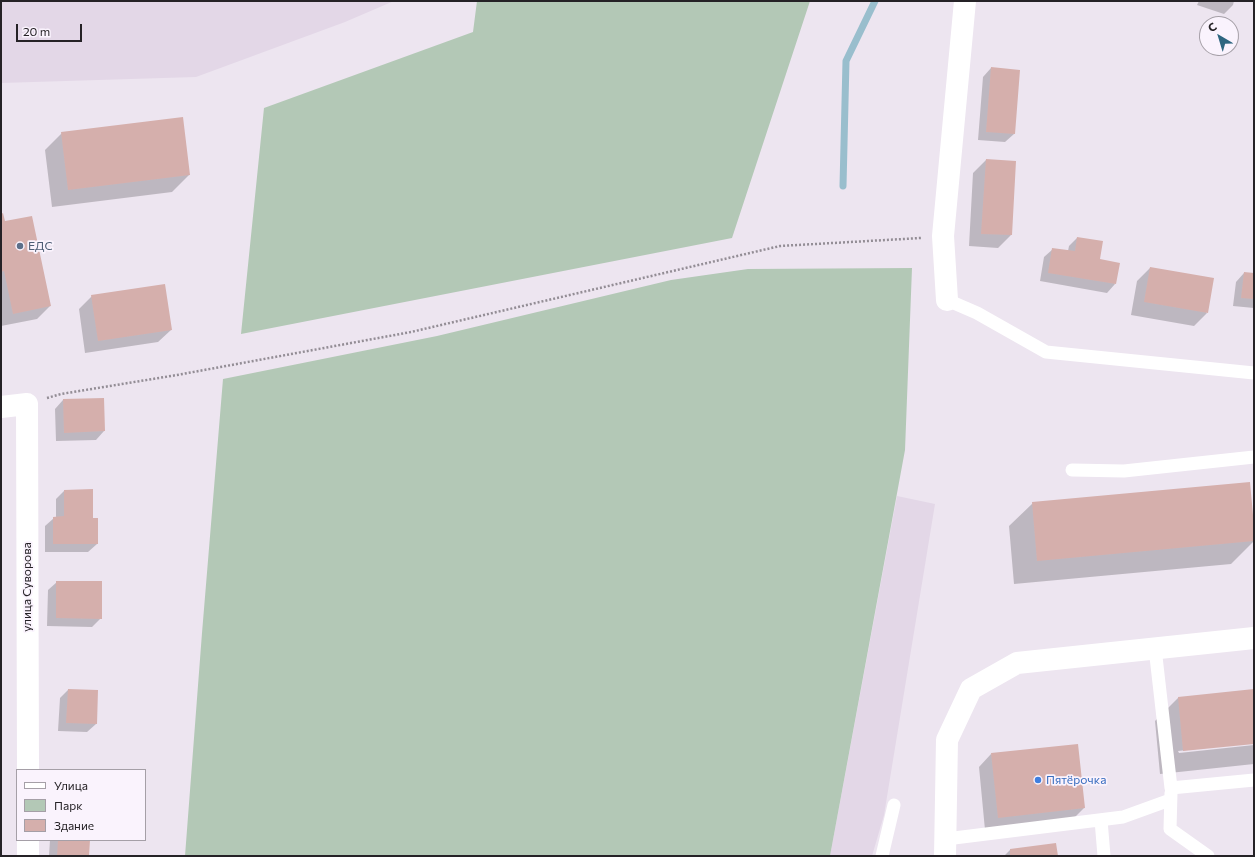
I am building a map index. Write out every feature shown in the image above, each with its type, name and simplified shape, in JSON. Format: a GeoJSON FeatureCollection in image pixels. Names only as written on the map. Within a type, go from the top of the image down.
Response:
{"type":"FeatureCollection","features":[{"type":"Feature","properties":{"kind":"street"},"geometry":{"type":"LineString","coordinates":[[947,300],[943,236],[965,1]]}},
{"type":"Feature","properties":{"kind":"street"},"geometry":{"type":"LineString","coordinates":[[1,407],[27,404]]}},
{"type":"Feature","properties":{"kind":"street","name":"улица Суворова"},"geometry":{"type":"LineString","coordinates":[[27,404],[28,769]]}},
{"type":"Feature","properties":{"kind":"street"},"geometry":{"type":"LineString","coordinates":[[946,847],[948,740],[971,689],[1017,663],[1254,638]]}},
{"type":"Feature","properties":{"kind":"street"},"geometry":{"type":"LineString","coordinates":[[28,841],[28,856]]}},
{"type":"Feature","properties":{"kind":"lane"},"geometry":{"type":"LineString","coordinates":[[947,300],[977,313],[1046,352],[1254,373]]}},
{"type":"Feature","properties":{"kind":"lane"},"geometry":{"type":"LineString","coordinates":[[1072,470],[1124,471],[1254,457]]}},
{"type":"Feature","properties":{"kind":"lane"},"geometry":{"type":"LineString","coordinates":[[1155,648],[1171,794],[1170,829],[1208,856]]}},
{"type":"Feature","properties":{"kind":"lane"},"geometry":{"type":"LineString","coordinates":[[946,847],[1123,817],[1171,794],[1254,780]]}},
{"type":"Feature","properties":{"kind":"lane"},"geometry":{"type":"LineString","coordinates":[[882,856],[894,805]]}},
{"type":"Feature","properties":{"kind":"lane"},"geometry":{"type":"LineString","coordinates":[[1101,820],[1104,856]]}},
{"type":"Feature","properties":{"kind":"path"},"geometry":{"type":"LineString","coordinates":[[27,404],[61,394],[177,375],[411,332],[780,246],[943,236]]}},
{"type":"Feature","properties":{"kind":"shaded area"},"geometry":{"type":"Polygon","coordinates":[[[1,1],[394,1],[345,22],[196,77],[1,83],[1,1]]]}},
{"type":"Feature","properties":{"kind":"shaded area"},"geometry":{"type":"Polygon","coordinates":[[[897,496],[935,504],[884,815],[872,856],[830,856],[897,496]]]}},
{"type":"Feature","properties":{"kind":"green space"},"geometry":{"type":"Polygon","coordinates":[[[477,1],[810,1],[732,238],[241,334],[264,108],[473,32],[477,1]]]}},
{"type":"Feature","properties":{"kind":"green space"},"geometry":{"type":"Polygon","coordinates":[[[912,268],[905,450],[830,856],[185,856],[223,379],[437,336],[671,280],[748,269],[912,268]]]}},
{"type":"Feature","properties":{"kind":"building"},"geometry":{"type":"Polygon","coordinates":[[[991,67],[1020,70],[1015,134],[986,132],[991,67]]]}},
{"type":"Feature","properties":{"kind":"building"},"geometry":{"type":"Polygon","coordinates":[[[183,117],[190,175],[68,190],[61,132],[183,117]]]}},
{"type":"Feature","properties":{"kind":"building"},"geometry":{"type":"Polygon","coordinates":[[[986,159],[1016,161],[1012,235],[981,234],[986,159]]]}},
{"type":"Feature","properties":{"kind":"building","name":"ЕДС"},"geometry":{"type":"Polygon","coordinates":[[[3,213],[5,221],[32,216],[51,306],[13,314],[4,271],[1,272],[1,214],[3,213]]]}},
{"type":"Feature","properties":{"kind":"building"},"geometry":{"type":"Polygon","coordinates":[[[1077,237],[1103,241],[1100,259],[1120,263],[1116,284],[1048,273],[1052,248],[1075,251],[1077,237]]]}},
{"type":"Feature","properties":{"kind":"building"},"geometry":{"type":"Polygon","coordinates":[[[1150,267],[1214,278],[1208,313],[1144,302],[1150,267]]]}},
{"type":"Feature","properties":{"kind":"building"},"geometry":{"type":"Polygon","coordinates":[[[1244,272],[1254,273],[1254,299],[1241,298],[1244,272]]]}},
{"type":"Feature","properties":{"kind":"building"},"geometry":{"type":"Polygon","coordinates":[[[165,284],[172,330],[98,341],[91,295],[165,284]]]}},
{"type":"Feature","properties":{"kind":"building"},"geometry":{"type":"Polygon","coordinates":[[[104,398],[105,431],[64,433],[63,399],[104,398]]]}},
{"type":"Feature","properties":{"kind":"building"},"geometry":{"type":"Polygon","coordinates":[[[1250,482],[1254,541],[1037,561],[1032,502],[1250,482]]]}},
{"type":"Feature","properties":{"kind":"building"},"geometry":{"type":"Polygon","coordinates":[[[93,489],[93,518],[98,518],[98,544],[53,544],[53,517],[64,516],[64,490],[93,489]]]}},
{"type":"Feature","properties":{"kind":"building"},"geometry":{"type":"Polygon","coordinates":[[[56,581],[102,581],[102,619],[56,618],[56,581]]]}},
{"type":"Feature","properties":{"kind":"building"},"geometry":{"type":"Polygon","coordinates":[[[68,689],[98,690],[97,724],[66,723],[68,689]]]}},
{"type":"Feature","properties":{"kind":"building"},"geometry":{"type":"Polygon","coordinates":[[[1254,689],[1254,744],[1183,751],[1178,697],[1254,689]]]}},
{"type":"Feature","properties":{"kind":"building"},"geometry":{"type":"Polygon","coordinates":[[[1078,744],[1085,808],[998,818],[991,753],[1078,744]]]}},
{"type":"Feature","properties":{"kind":"building"},"geometry":{"type":"Polygon","coordinates":[[[58,841],[90,841],[89,856],[57,856],[58,841]]]}},
{"type":"Feature","properties":{"kind":"building"},"geometry":{"type":"Polygon","coordinates":[[[1056,843],[1058,856],[1010,856],[1010,849],[1056,843]]]}},
{"type":"Feature","properties":{"kind":"waterway"},"geometry":{"type":"LineString","coordinates":[[843,186],[846,61],[875,1]]}},
{"type":"Feature","properties":{"kind":"place","name":"ЕДС"},"geometry":{"type":"Point","coordinates":[20,246]}},
{"type":"Feature","properties":{"kind":"place","name":"Пятёрочка"},"geometry":{"type":"Point","coordinates":[1038,780]}}]}
